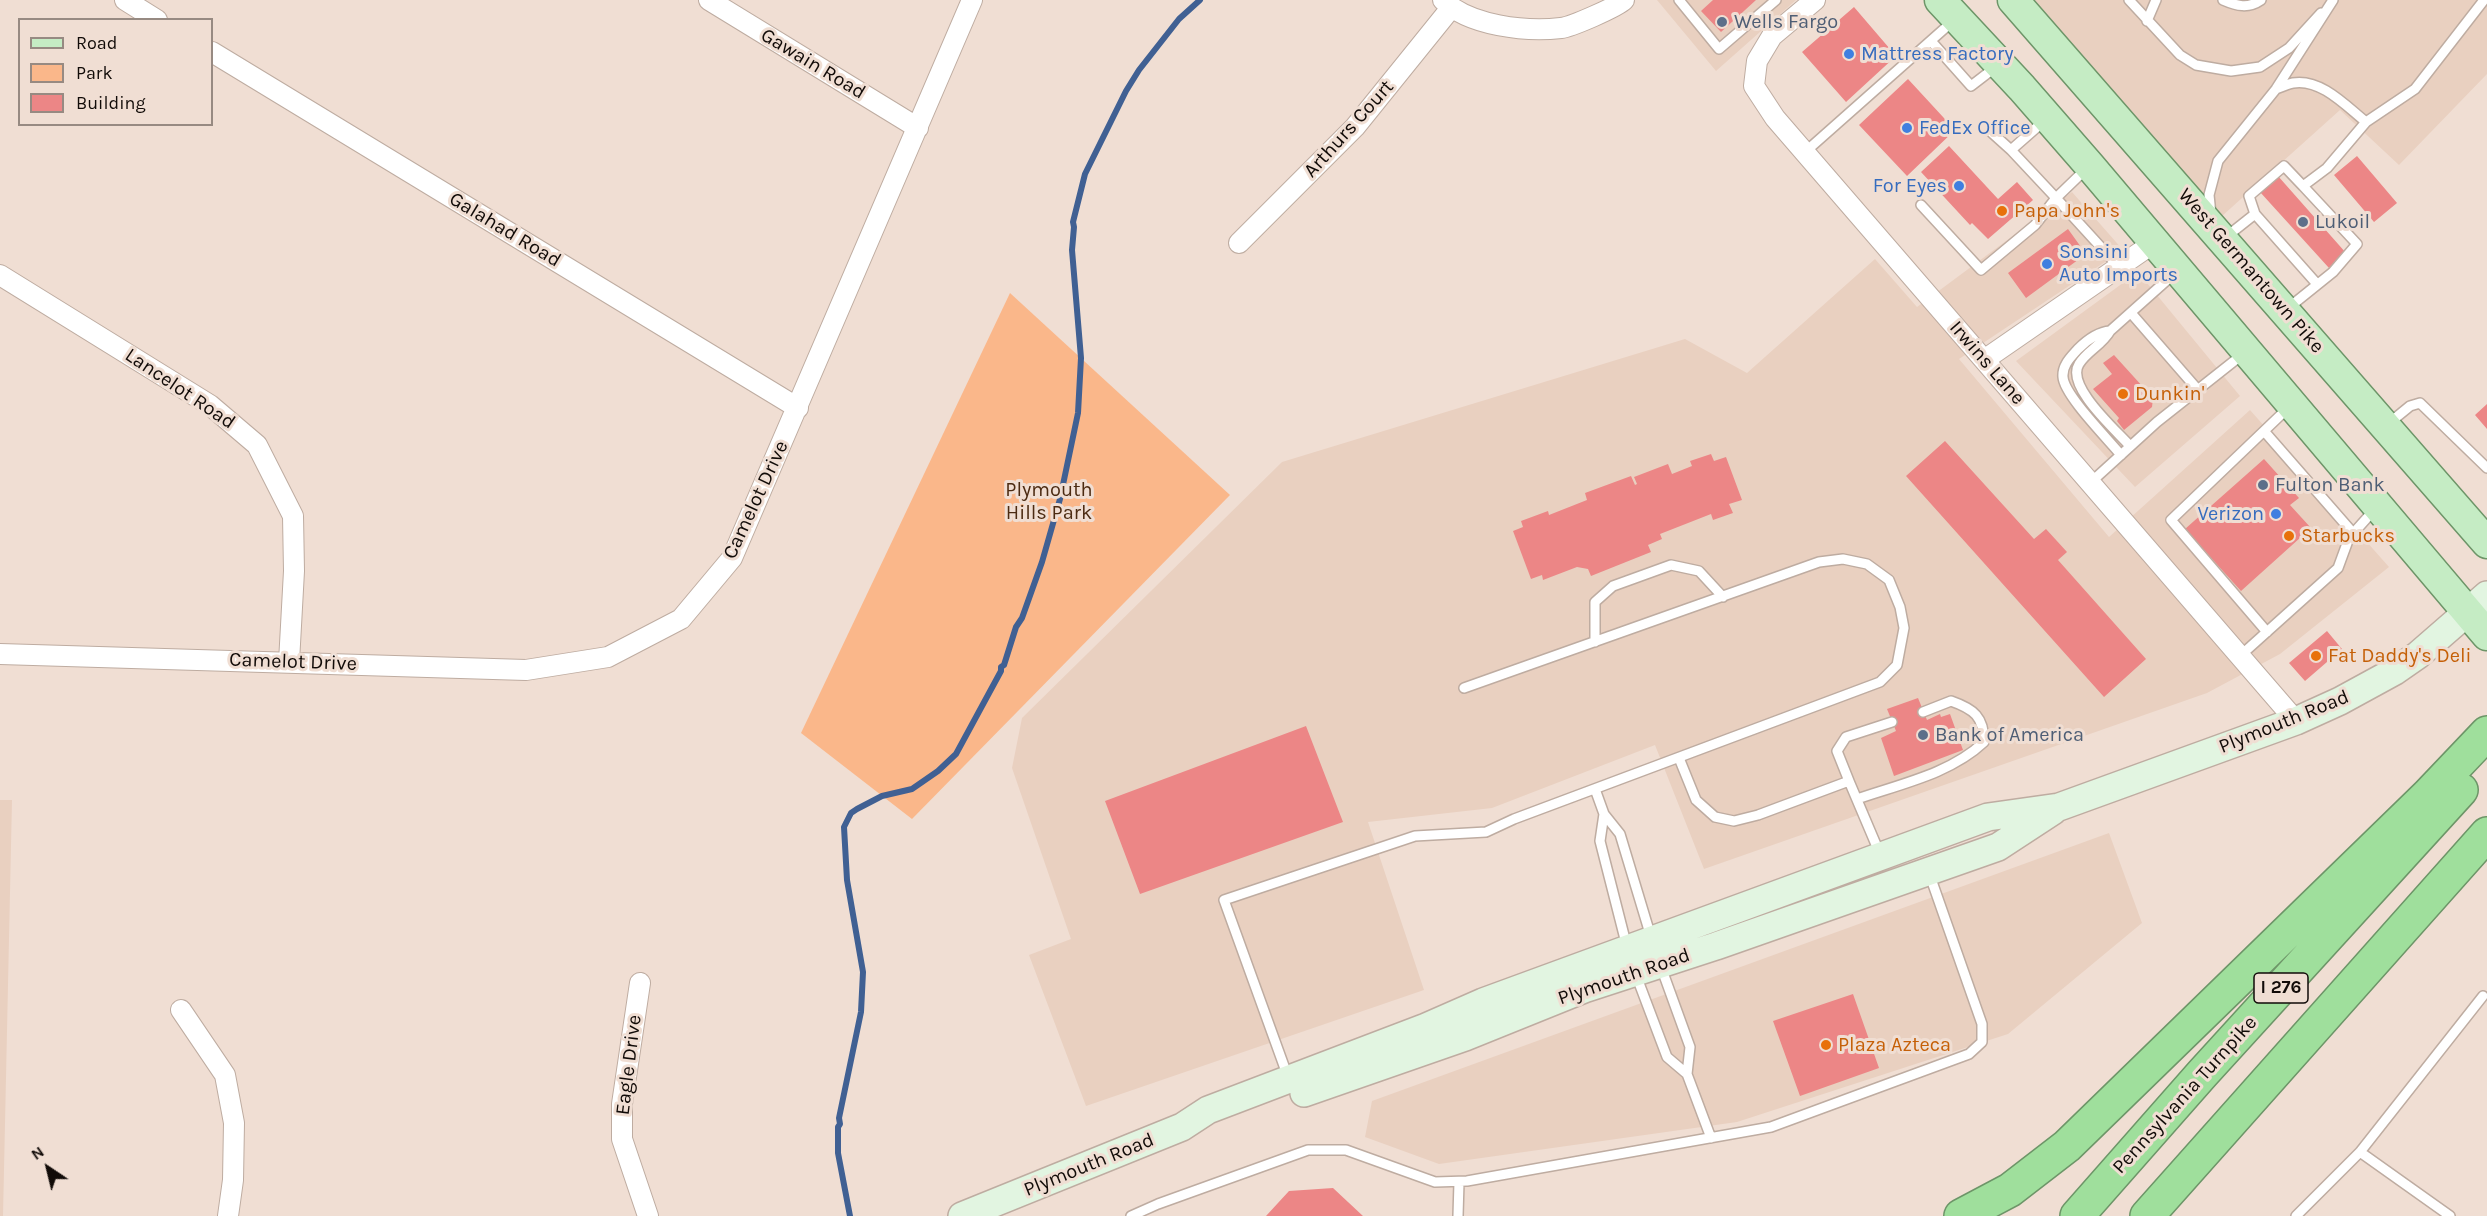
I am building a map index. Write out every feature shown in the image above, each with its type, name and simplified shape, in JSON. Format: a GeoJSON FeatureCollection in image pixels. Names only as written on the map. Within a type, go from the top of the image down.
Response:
{"type":"FeatureCollection","features":[{"type":"Feature","properties":{"kind":"highway"},"geometry":{"type":"LineString","coordinates":[[1961,1216],[2010,1190],[2067,1146],[2428,795],[2487,733]]}},
{"type":"Feature","properties":{"kind":"highway","name":"Pennsylvania Turnpike"},"geometry":{"type":"LineString","coordinates":[[2077,1216],[2202,1074],[2487,762]]}},
{"type":"Feature","properties":{"kind":"highway","name":"I 276"},"geometry":{"type":"LineString","coordinates":[[2147,1216],[2487,834]]}},
{"type":"Feature","properties":{"kind":"highway"},"geometry":{"type":"LineString","coordinates":[[2170,1216],[2188,1195],[2191,1167]]}},
{"type":"Feature","properties":{"kind":"main road","name":"West Germantown Pike"},"geometry":{"type":"LineString","coordinates":[[2013,0],[2218,232],[2487,543]]}},
{"type":"Feature","properties":{"kind":"main road"},"geometry":{"type":"LineString","coordinates":[[1948,9],[2048,117],[2379,505],[2478,603],[2487,634]]}},
{"type":"Feature","properties":{"kind":"main road","name":"Plymouth Road"},"geometry":{"type":"LineString","coordinates":[[1182,1127],[1213,1124],[1465,1037],[1584,989],[1644,957],[1881,856],[1988,816],[2059,807],[2296,721],[2340,701],[2395,671],[2418,655],[2478,603]]}},
{"type":"Feature","properties":{"kind":"main road","name":"Plymouth Road"},"geometry":{"type":"LineString","coordinates":[[962,1216],[1182,1127],[1208,1110],[1426,1027],[1483,1002],[1644,957],[1998,847],[2059,807]]}},
{"type":"Feature","properties":{"kind":"street"},"geometry":{"type":"LineString","coordinates":[[125,0],[154,18]]}},
{"type":"Feature","properties":{"kind":"street","name":"Gawain Road"},"geometry":{"type":"LineString","coordinates":[[709,0],[918,128]]}},
{"type":"Feature","properties":{"kind":"street","name":"Camelot Drive"},"geometry":{"type":"LineString","coordinates":[[0,654],[526,670],[608,657],[681,619],[732,558],[972,0]]}},
{"type":"Feature","properties":{"kind":"street"},"geometry":{"type":"LineString","coordinates":[[1447,4],[1501,27],[1563,28],[1624,0]]}},
{"type":"Feature","properties":{"kind":"street","name":"Irwins Lane"},"geometry":{"type":"LineString","coordinates":[[1815,0],[1772,36],[1756,61],[1754,86],[1775,118],[2296,721]]}},
{"type":"Feature","properties":{"kind":"street","name":"Arthurs Court"},"geometry":{"type":"LineString","coordinates":[[1239,243],[1355,127],[1447,4]]}},
{"type":"Feature","properties":{"kind":"street","name":"Galahad Road"},"geometry":{"type":"LineString","coordinates":[[213,53],[798,408]]}},
{"type":"Feature","properties":{"kind":"street"},"geometry":{"type":"LineString","coordinates":[[1984,360],[2155,242]]}},
{"type":"Feature","properties":{"kind":"street","name":"Lancelot Road"},"geometry":{"type":"LineString","coordinates":[[0,275],[210,405],[257,445],[292,516],[294,571],[289,662]]}},
{"type":"Feature","properties":{"kind":"street","name":"Eagle Drive"},"geometry":{"type":"LineString","coordinates":[[640,983],[622,1104],[622,1139],[648,1216]]}},
{"type":"Feature","properties":{"kind":"street"},"geometry":{"type":"LineString","coordinates":[[181,1010],[225,1075],[234,1122],[233,1180],[228,1216]]}},
{"type":"Feature","properties":{"kind":"lane"},"geometry":{"type":"LineString","coordinates":[[1679,0],[1719,49],[1776,0]]}},
{"type":"Feature","properties":{"kind":"lane"},"geometry":{"type":"LineString","coordinates":[[2129,0],[2180,54],[2196,65],[2231,71],[2260,67],[2289,48],[2333,0]]}},
{"type":"Feature","properties":{"kind":"lane"},"geometry":{"type":"LineString","coordinates":[[2147,21],[2156,0]]}},
{"type":"Feature","properties":{"kind":"lane"},"geometry":{"type":"LineString","coordinates":[[2223,0],[2239,7],[2253,5],[2261,0]]}},
{"type":"Feature","properties":{"kind":"lane"},"geometry":{"type":"LineString","coordinates":[[2255,214],[2218,232],[2209,195],[2218,161],[2276,89],[2333,0]]}},
{"type":"Feature","properties":{"kind":"lane"},"geometry":{"type":"LineString","coordinates":[[2303,186],[2326,168],[2366,123],[2415,89],[2484,0]]}},
{"type":"Feature","properties":{"kind":"lane"},"geometry":{"type":"LineString","coordinates":[[1804,153],[1931,41],[1948,9]]}},
{"type":"Feature","properties":{"kind":"lane"},"geometry":{"type":"LineString","coordinates":[[1931,41],[1971,86],[1999,63]]}},
{"type":"Feature","properties":{"kind":"lane"},"geometry":{"type":"LineString","coordinates":[[2276,89],[2295,82],[2313,84],[2334,96],[2366,123]]}},
{"type":"Feature","properties":{"kind":"lane"},"geometry":{"type":"LineString","coordinates":[[2011,150],[2048,117]]}},
{"type":"Feature","properties":{"kind":"lane"},"geometry":{"type":"LineString","coordinates":[[1991,132],[2011,150],[2119,267]]}},
{"type":"Feature","properties":{"kind":"lane"},"geometry":{"type":"LineString","coordinates":[[1921,205],[1981,270],[2035,225],[2056,198],[2090,166]]}},
{"type":"Feature","properties":{"kind":"lane"},"geometry":{"type":"LineString","coordinates":[[2285,310],[2318,284],[2333,272],[2357,244],[2284,166],[2249,196],[2255,214],[2318,284]]}},
{"type":"Feature","properties":{"kind":"lane"},"geometry":{"type":"LineString","coordinates":[[2130,446],[2080,390],[2075,374],[2078,365],[2110,331],[2179,270]]}},
{"type":"Feature","properties":{"kind":"lane"},"geometry":{"type":"LineString","coordinates":[[2131,313],[2198,390]]}},
{"type":"Feature","properties":{"kind":"lane"},"geometry":{"type":"LineString","coordinates":[[2110,331],[2099,332],[2081,346],[2066,363],[2062,375],[2067,390],[2121,454]]}},
{"type":"Feature","properties":{"kind":"lane"},"geometry":{"type":"LineString","coordinates":[[2090,483],[2130,446],[2247,350]]}},
{"type":"Feature","properties":{"kind":"lane"},"geometry":{"type":"LineString","coordinates":[[2386,426],[2410,406],[2420,403],[2487,468]]}},
{"type":"Feature","properties":{"kind":"lane"},"geometry":{"type":"LineString","coordinates":[[2267,632],[2171,520],[2293,404]]}},
{"type":"Feature","properties":{"kind":"lane"},"geometry":{"type":"LineString","coordinates":[[2264,431],[2353,533]]}},
{"type":"Feature","properties":{"kind":"lane"},"geometry":{"type":"LineString","coordinates":[[2240,656],[2338,568],[2349,538],[2379,505]]}},
{"type":"Feature","properties":{"kind":"lane"},"geometry":{"type":"LineString","coordinates":[[1289,1079],[1224,900],[1415,836],[1486,832],[1514,819],[1880,682],[1897,665],[1904,628],[1900,607],[1889,580],[1867,564],[1843,559],[1819,562],[1464,688]]}},
{"type":"Feature","properties":{"kind":"lane"},"geometry":{"type":"LineString","coordinates":[[1595,642],[1595,602],[1613,586],[1671,565],[1699,571],[1722,597]]}},
{"type":"Feature","properties":{"kind":"lane"},"geometry":{"type":"LineString","coordinates":[[1857,799],[1950,766],[1969,756],[1984,742],[1984,726],[1969,707],[1951,701],[1923,712]]}},
{"type":"Feature","properties":{"kind":"lane"},"geometry":{"type":"LineString","coordinates":[[1881,856],[1838,751],[1846,737],[1892,722]]}},
{"type":"Feature","properties":{"kind":"lane"},"geometry":{"type":"LineString","coordinates":[[1679,758],[1696,800],[1715,816],[1734,821],[1758,815],[1849,781]]}},
{"type":"Feature","properties":{"kind":"lane"},"geometry":{"type":"LineString","coordinates":[[1596,789],[1604,814],[1620,834],[1644,957],[1667,1057],[1687,1074]]}},
{"type":"Feature","properties":{"kind":"lane"},"geometry":{"type":"LineString","coordinates":[[1604,814],[1600,841],[1644,957],[1690,1047],[1687,1074],[1711,1138]]}},
{"type":"Feature","properties":{"kind":"lane"},"geometry":{"type":"LineString","coordinates":[[1131,1216],[1158,1204],[1308,1150],[1346,1150],[1435,1182],[1459,1182],[1771,1127],[1969,1054],[1982,1042],[1982,1024],[1928,870]]}},
{"type":"Feature","properties":{"kind":"lane"},"geometry":{"type":"LineString","coordinates":[[2296,1216],[2360,1152],[2483,996]]}},
{"type":"Feature","properties":{"kind":"lane"},"geometry":{"type":"LineString","coordinates":[[2360,1152],[2450,1216]]}},
{"type":"Feature","properties":{"kind":"lane"},"geometry":{"type":"LineString","coordinates":[[1458,1216],[1459,1182]]}},
{"type":"Feature","properties":{"kind":"shaded area"},"geometry":{"type":"Polygon","coordinates":[[[1657,0],[1796,0],[1716,71],[1657,0]]]}},
{"type":"Feature","properties":{"kind":"shaded area"},"geometry":{"type":"Polygon","coordinates":[[[2013,0],[2487,0],[2487,74],[2399,165],[2340,110],[2212,225],[2013,0]]]}},
{"type":"Feature","properties":{"kind":"shaded area"},"geometry":{"type":"Polygon","coordinates":[[[2072,192],[2123,250],[1959,359],[2109,537],[2250,410],[2389,567],[2280,654],[2207,693],[1704,869],[1655,745],[1492,808],[1368,822],[1424,990],[1086,1106],[1029,955],[1071,939],[1012,768],[1022,718],[1282,462],[1685,339],[1747,373],[1875,259],[1917,307],[2072,192]]]}},
{"type":"Feature","properties":{"kind":"shaded area"},"geometry":{"type":"Polygon","coordinates":[[[2138,272],[2240,396],[2135,487],[2016,361],[2138,272]]]}},
{"type":"Feature","properties":{"kind":"shaded area"},"geometry":{"type":"Polygon","coordinates":[[[0,800],[12,800],[3,1216],[0,1216],[0,800]]]}},
{"type":"Feature","properties":{"kind":"shaded area"},"geometry":{"type":"Polygon","coordinates":[[[2109,833],[2142,923],[2008,1034],[1737,1122],[1439,1164],[1365,1137],[1372,1101],[2109,833]]]}},
{"type":"Feature","properties":{"kind":"green space","name":"Plymouth Hills Park"},"geometry":{"type":"Polygon","coordinates":[[[1010,293],[1230,495],[912,819],[801,733],[1010,293]]]}},
{"type":"Feature","properties":{"kind":"building","name":"Wells Fargo"},"geometry":{"type":"Polygon","coordinates":[[[1713,0],[1756,0],[1721,32],[1701,11],[1713,0]]]}},
{"type":"Feature","properties":{"kind":"building","name":"Mattress Factory"},"geometry":{"type":"Polygon","coordinates":[[[1854,7],[1896,56],[1846,102],[1802,52],[1854,7]]]}},
{"type":"Feature","properties":{"kind":"building","name":"FedEx Office"},"geometry":{"type":"Polygon","coordinates":[[[1908,79],[1955,130],[1907,176],[1859,125],[1908,79]]]}},
{"type":"Feature","properties":{"kind":"building","name":"For Eyes"},"geometry":{"type":"Polygon","coordinates":[[[1949,146],[1998,199],[2017,182],[2033,200],[1988,239],[1972,223],[1970,225],[1921,172],[1949,146]]]}},
{"type":"Feature","properties":{"kind":"building"},"geometry":{"type":"Polygon","coordinates":[[[2357,156],[2397,203],[2374,222],[2334,175],[2357,156]]]}},
{"type":"Feature","properties":{"kind":"building","name":"Lukoil"},"geometry":{"type":"Polygon","coordinates":[[[2278,176],[2346,253],[2329,268],[2260,192],[2278,176]]]}},
{"type":"Feature","properties":{"kind":"building","name":"Sonsini Auto Imports"},"geometry":{"type":"Polygon","coordinates":[[[2068,229],[2086,254],[2026,298],[2008,273],[2068,229]]]}},
{"type":"Feature","properties":{"kind":"building","name":"Dunkin'"},"geometry":{"type":"Polygon","coordinates":[[[2114,355],[2153,398],[2152,407],[2124,430],[2117,421],[2119,418],[2093,389],[2112,374],[2103,363],[2114,355]]]}},
{"type":"Feature","properties":{"kind":"building"},"geometry":{"type":"Polygon","coordinates":[[[2487,404],[2487,429],[2475,415],[2487,404]]]}},
{"type":"Feature","properties":{"kind":"building"},"geometry":{"type":"Polygon","coordinates":[[[1945,441],[2034,539],[2046,529],[2067,552],[2058,560],[2146,659],[2104,697],[1906,476],[1945,441]]]}},
{"type":"Feature","properties":{"kind":"building"},"geometry":{"type":"Polygon","coordinates":[[[1711,454],[1714,461],[1726,457],[1742,500],[1729,504],[1733,513],[1713,520],[1711,514],[1660,534],[1662,539],[1648,545],[1651,552],[1591,576],[1588,569],[1577,567],[1543,580],[1542,575],[1531,579],[1513,531],[1523,527],[1521,521],[1548,511],[1549,515],[1587,500],[1585,493],[1631,476],[1635,485],[1637,484],[1634,477],[1668,464],[1672,474],[1692,466],[1690,461],[1711,454]]]}},
{"type":"Feature","properties":{"kind":"building"},"geometry":{"type":"Polygon","coordinates":[[[2264,459],[2299,498],[2290,505],[2311,528],[2241,591],[2185,529],[2264,459]]]}},
{"type":"Feature","properties":{"kind":"building","name":"Fat Daddy's Deli"},"geometry":{"type":"Polygon","coordinates":[[[2327,631],[2342,649],[2305,681],[2289,663],[2327,631]]]}},
{"type":"Feature","properties":{"kind":"building","name":"Bank of America"},"geometry":{"type":"Polygon","coordinates":[[[1918,698],[1927,720],[1940,714],[1941,717],[1950,714],[1963,750],[1894,776],[1881,738],[1896,731],[1887,709],[1918,698]]]}},
{"type":"Feature","properties":{"kind":"building"},"geometry":{"type":"Polygon","coordinates":[[[1306,726],[1343,822],[1140,894],[1105,801],[1306,726]]]}},
{"type":"Feature","properties":{"kind":"building","name":"Plaza Azteca"},"geometry":{"type":"Polygon","coordinates":[[[1853,994],[1879,1068],[1800,1096],[1773,1021],[1853,994]]]}},
{"type":"Feature","properties":{"kind":"building"},"geometry":{"type":"Polygon","coordinates":[[[1333,1188],[1363,1216],[1266,1216],[1289,1191],[1333,1188]]]}},
{"type":"Feature","properties":{"kind":"waterway"},"geometry":{"type":"LineString","coordinates":[[850,1216],[838,1153],[838,1127],[861,1012],[863,972],[847,880],[844,827],[851,813],[857,809],[882,796],[912,789],[938,771],[956,754],[1004,665],[1016,627],[1022,618],[1042,562],[1060,499],[1078,413],[1081,358],[1072,250],[1073,222],[1085,174],[1126,91],[1139,70],[1179,19],[1200,0]]}},
{"type":"Feature","properties":{"kind":"place","name":"Wells Fargo"},"geometry":{"type":"Point","coordinates":[1722,22]}},
{"type":"Feature","properties":{"kind":"place","name":"Mattress Factory"},"geometry":{"type":"Point","coordinates":[1849,54]}},
{"type":"Feature","properties":{"kind":"place","name":"FedEx Office"},"geometry":{"type":"Point","coordinates":[1907,128]}},
{"type":"Feature","properties":{"kind":"place","name":"For Eyes"},"geometry":{"type":"Point","coordinates":[1959,186]}},
{"type":"Feature","properties":{"kind":"place","name":"Papa John's"},"geometry":{"type":"Point","coordinates":[2002,211]}},
{"type":"Feature","properties":{"kind":"place","name":"Lukoil"},"geometry":{"type":"Point","coordinates":[2303,222]}},
{"type":"Feature","properties":{"kind":"place","name":"Sonsini Auto Imports"},"geometry":{"type":"Point","coordinates":[2047,264]}},
{"type":"Feature","properties":{"kind":"place","name":"Dunkin'"},"geometry":{"type":"Point","coordinates":[2123,394]}},
{"type":"Feature","properties":{"kind":"place","name":"Fulton Bank"},"geometry":{"type":"Point","coordinates":[2263,485]}},
{"type":"Feature","properties":{"kind":"place","name":"Verizon"},"geometry":{"type":"Point","coordinates":[2276,514]}},
{"type":"Feature","properties":{"kind":"place","name":"Starbucks"},"geometry":{"type":"Point","coordinates":[2289,536]}},
{"type":"Feature","properties":{"kind":"place","name":"Fat Daddy's Deli"},"geometry":{"type":"Point","coordinates":[2316,656]}},
{"type":"Feature","properties":{"kind":"place","name":"Bank of America"},"geometry":{"type":"Point","coordinates":[1923,735]}},
{"type":"Feature","properties":{"kind":"place","name":"Plaza Azteca"},"geometry":{"type":"Point","coordinates":[1826,1045]}}]}
